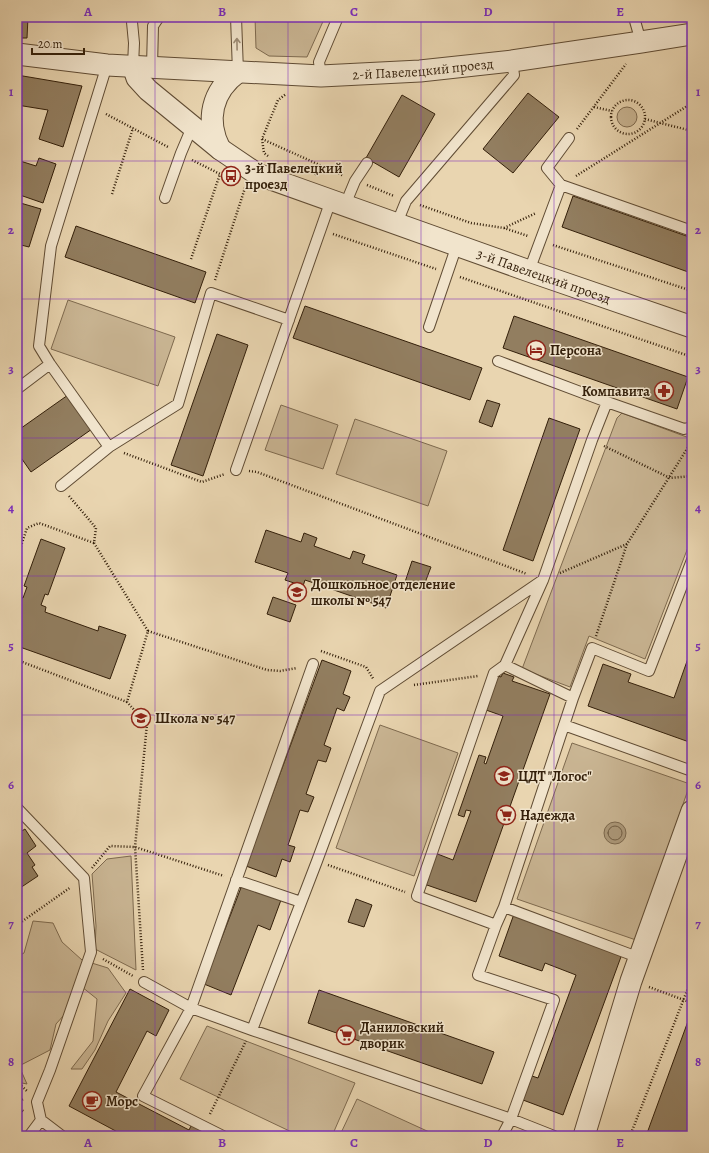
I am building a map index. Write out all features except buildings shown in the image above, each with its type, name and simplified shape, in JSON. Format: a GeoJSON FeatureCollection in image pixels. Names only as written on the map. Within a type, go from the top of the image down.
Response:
{"type":"FeatureCollection","features":[{"type":"Feature","properties":{"kind":"street","name":"2-й Павелецкий проезд"},"geometry":{"type":"LineString","coordinates":[[17,54],[107,65],[321,76],[420,71],[512,60],[692,34]]}},
{"type":"Feature","properties":{"kind":"street","name":"3-й Павелецкий проезд"},"geometry":{"type":"LineString","coordinates":[[142,67],[137,78],[148,90],[220,149],[257,174],[529,271],[692,327]]}},
{"type":"Feature","properties":{"kind":"street"},"geometry":{"type":"LineString","coordinates":[[220,149],[212,126],[212,114],[221,88],[238,72]]}},
{"type":"Feature","properties":{"kind":"street"},"geometry":{"type":"LineString","coordinates":[[584,1136],[631,981],[692,811]]}},
{"type":"Feature","properties":{"kind":"lane"},"geometry":{"type":"LineString","coordinates":[[142,67],[154,26],[159,17]]}},
{"type":"Feature","properties":{"kind":"lane"},"geometry":{"type":"LineString","coordinates":[[236,17],[238,72]]}},
{"type":"Feature","properties":{"kind":"lane"},"geometry":{"type":"LineString","coordinates":[[321,76],[319,62],[338,17]]}},
{"type":"Feature","properties":{"kind":"lane"},"geometry":{"type":"LineString","coordinates":[[636,21],[641,42]]}},
{"type":"Feature","properties":{"kind":"lane"},"geometry":{"type":"LineString","coordinates":[[132,22],[134,43],[142,67]]}},
{"type":"Feature","properties":{"kind":"lane"},"geometry":{"type":"LineString","coordinates":[[397,223],[406,201],[514,75],[512,60]]}},
{"type":"Feature","properties":{"kind":"lane"},"geometry":{"type":"LineString","coordinates":[[107,65],[51,246],[39,346],[50,364],[109,447]]}},
{"type":"Feature","properties":{"kind":"lane"},"geometry":{"type":"LineString","coordinates":[[165,198],[180,153],[192,127]]}},
{"type":"Feature","properties":{"kind":"lane"},"geometry":{"type":"LineString","coordinates":[[569,138],[547,168],[561,185],[692,231]]}},
{"type":"Feature","properties":{"kind":"lane"},"geometry":{"type":"LineString","coordinates":[[236,470],[321,230],[338,203],[367,163]]}},
{"type":"Feature","properties":{"kind":"lane"},"geometry":{"type":"LineString","coordinates":[[529,271],[561,185]]}},
{"type":"Feature","properties":{"kind":"lane"},"geometry":{"type":"LineString","coordinates":[[429,327],[457,245]]}},
{"type":"Feature","properties":{"kind":"lane"},"geometry":{"type":"LineString","coordinates":[[61,486],[109,447],[178,404],[211,293],[289,320]]}},
{"type":"Feature","properties":{"kind":"lane"},"geometry":{"type":"LineString","coordinates":[[498,362],[684,429],[692,427]]}},
{"type":"Feature","properties":{"kind":"lane"},"geometry":{"type":"LineString","coordinates":[[17,388],[50,364]]}},
{"type":"Feature","properties":{"kind":"lane"},"geometry":{"type":"LineString","coordinates":[[496,925],[417,896],[494,673],[505,665],[544,580],[592,440],[607,402]]}},
{"type":"Feature","properties":{"kind":"lane"},"geometry":{"type":"LineString","coordinates":[[502,1136],[511,1119],[554,1000],[478,975],[504,907],[573,698],[592,648],[649,671],[692,560]]}},
{"type":"Feature","properties":{"kind":"lane"},"geometry":{"type":"LineString","coordinates":[[252,1030],[380,691],[544,580]]}},
{"type":"Feature","properties":{"kind":"lane"},"geometry":{"type":"LineString","coordinates":[[223,1136],[204,1128],[143,1096],[191,1008],[313,664]]}},
{"type":"Feature","properties":{"kind":"lane"},"geometry":{"type":"LineString","coordinates":[[505,665],[573,698]]}},
{"type":"Feature","properties":{"kind":"lane"},"geometry":{"type":"LineString","coordinates":[[564,725],[692,771]]}},
{"type":"Feature","properties":{"kind":"lane"},"geometry":{"type":"LineString","coordinates":[[17,808],[84,878],[91,952],[50,1070],[37,1102],[41,1120],[62,1136]]}},
{"type":"Feature","properties":{"kind":"lane"},"geometry":{"type":"LineString","coordinates":[[236,880],[301,902]]}},
{"type":"Feature","properties":{"kind":"lane"},"geometry":{"type":"LineString","coordinates":[[504,907],[640,958]]}},
{"type":"Feature","properties":{"kind":"lane"},"geometry":{"type":"LineString","coordinates":[[144,982],[191,1008],[511,1119],[554,1136]]}},
{"type":"Feature","properties":{"kind":"lane"},"geometry":{"type":"LineString","coordinates":[[29,1136],[41,1120]]}},
{"type":"Feature","properties":{"kind":"path"},"geometry":{"type":"LineString","coordinates":[[569,138],[626,64]]}},
{"type":"Feature","properties":{"kind":"path"},"geometry":{"type":"LineString","coordinates":[[269,157],[264,153],[262,139],[278,100],[288,94]]}},
{"type":"Feature","properties":{"kind":"path"},"geometry":{"type":"LineString","coordinates":[[631,100],[641,106],[644,111],[645,119],[639,131],[629,135],[624,134],[614,128],[611,116],[612,111],[620,102],[631,100]]}},
{"type":"Feature","properties":{"kind":"path"},"geometry":{"type":"LineString","coordinates":[[561,185],[692,103]]}},
{"type":"Feature","properties":{"kind":"path"},"geometry":{"type":"LineString","coordinates":[[594,107],[612,111]]}},
{"type":"Feature","properties":{"kind":"path"},"geometry":{"type":"LineString","coordinates":[[645,119],[692,131]]}},
{"type":"Feature","properties":{"kind":"path"},"geometry":{"type":"LineString","coordinates":[[112,194],[133,128]]}},
{"type":"Feature","properties":{"kind":"path"},"geometry":{"type":"LineString","coordinates":[[314,177],[321,166]]}},
{"type":"Feature","properties":{"kind":"path"},"geometry":{"type":"LineString","coordinates":[[191,260],[220,174]]}},
{"type":"Feature","properties":{"kind":"path"},"geometry":{"type":"LineString","coordinates":[[211,293],[246,188]]}},
{"type":"Feature","properties":{"kind":"path"},"geometry":{"type":"LineString","coordinates":[[504,228],[555,204]]}},
{"type":"Feature","properties":{"kind":"path"},"geometry":{"type":"LineString","coordinates":[[321,230],[692,357]]}},
{"type":"Feature","properties":{"kind":"path"},"geometry":{"type":"LineString","coordinates":[[541,241],[692,292]]}},
{"type":"Feature","properties":{"kind":"path"},"geometry":{"type":"LineString","coordinates":[[592,440],[670,478],[692,476]]}},
{"type":"Feature","properties":{"kind":"path"},"geometry":{"type":"LineString","coordinates":[[592,648],[627,544],[670,478],[692,440]]}},
{"type":"Feature","properties":{"kind":"path"},"geometry":{"type":"LineString","coordinates":[[109,447],[202,482],[236,470],[257,472],[544,580],[627,544]]}},
{"type":"Feature","properties":{"kind":"path"},"geometry":{"type":"LineString","coordinates":[[61,486],[96,528],[94,543]]}},
{"type":"Feature","properties":{"kind":"path"},"geometry":{"type":"LineString","coordinates":[[17,558],[27,528],[40,523],[94,543],[148,631],[267,670],[280,671],[313,664],[319,651],[366,666],[380,691]]}},
{"type":"Feature","properties":{"kind":"path"},"geometry":{"type":"LineString","coordinates":[[128,702],[148,631]]}},
{"type":"Feature","properties":{"kind":"path"},"geometry":{"type":"LineString","coordinates":[[17,660],[128,702],[148,724],[135,847],[144,982]]}},
{"type":"Feature","properties":{"kind":"path"},"geometry":{"type":"LineString","coordinates":[[410,686],[494,673]]}},
{"type":"Feature","properties":{"kind":"path"},"geometry":{"type":"LineString","coordinates":[[17,925],[84,878],[110,846],[135,847],[236,880]]}},
{"type":"Feature","properties":{"kind":"path"},"geometry":{"type":"LineString","coordinates":[[317,861],[417,896]]}},
{"type":"Feature","properties":{"kind":"path"},"geometry":{"type":"LineString","coordinates":[[91,952],[144,982]]}},
{"type":"Feature","properties":{"kind":"path"},"geometry":{"type":"LineString","coordinates":[[630,1136],[692,978]]}},
{"type":"Feature","properties":{"kind":"path"},"geometry":{"type":"LineString","coordinates":[[631,981],[692,1003]]}},
{"type":"Feature","properties":{"kind":"path"},"geometry":{"type":"LineString","coordinates":[[204,1128],[252,1030]]}},
{"type":"Feature","properties":{"kind":"shaded area"},"geometry":{"type":"Polygon","coordinates":[[[255,17],[325,17],[307,57],[269,56],[256,48],[255,17]]]}},
{"type":"Feature","properties":{"kind":"shaded area"},"geometry":{"type":"Polygon","coordinates":[[[623,107],[631,107],[637,113],[637,121],[631,127],[623,127],[617,121],[617,113],[623,107]]]}},
{"type":"Feature","properties":{"kind":"shaded area"},"geometry":{"type":"Polygon","coordinates":[[[68,300],[175,337],[158,386],[51,349],[68,300]]]}},
{"type":"Feature","properties":{"kind":"shaded area"},"geometry":{"type":"Polygon","coordinates":[[[281,405],[338,425],[323,469],[265,450],[281,405]]]}},
{"type":"Feature","properties":{"kind":"shaded area"},"geometry":{"type":"Polygon","coordinates":[[[622,413],[692,439],[692,537],[645,659],[589,636],[570,687],[522,669],[617,418],[622,413]]]}},
{"type":"Feature","properties":{"kind":"shaded area"},"geometry":{"type":"Polygon","coordinates":[[[355,419],[447,451],[428,506],[336,474],[355,419]]]}},
{"type":"Feature","properties":{"kind":"shaded area"},"geometry":{"type":"Polygon","coordinates":[[[380,725],[458,753],[414,876],[336,848],[380,725]]]}},
{"type":"Feature","properties":{"kind":"shaded area"},"geometry":{"type":"Polygon","coordinates":[[[572,743],[690,784],[636,940],[517,899],[572,743]]]}},
{"type":"Feature","properties":{"kind":"shaded area"},"geometry":{"type":"Polygon","coordinates":[[[131,856],[136,970],[95,949],[96,926],[92,874],[107,859],[131,856]]]}},
{"type":"Feature","properties":{"kind":"shaded area"},"geometry":{"type":"Polygon","coordinates":[[[33,921],[53,923],[62,942],[82,960],[108,968],[126,993],[108,1021],[95,1050],[82,1069],[71,1069],[93,1041],[97,999],[82,987],[73,1005],[56,1024],[50,1050],[19,1066],[27,1084],[17,1082],[17,957],[24,953],[33,921]]]}},
{"type":"Feature","properties":{"kind":"shaded area"},"geometry":{"type":"Polygon","coordinates":[[[207,1026],[355,1083],[332,1136],[300,1136],[180,1079],[207,1026]]]}},
{"type":"Feature","properties":{"kind":"shaded area"},"geometry":{"type":"Polygon","coordinates":[[[357,1099],[438,1136],[342,1136],[340,1135],[357,1099]]]}},
{"type":"Feature","properties":{"kind":"water"},"geometry":{"type":"Polygon","coordinates":[[[615,822],[623,825],[626,833],[623,841],[615,844],[607,841],[604,833],[607,825],[615,822]]]}},
{"type":"Feature","properties":{"kind":"place","name":"3-й Павелецкий проезд"},"geometry":{"type":"Point","coordinates":[231,176]}},
{"type":"Feature","properties":{"kind":"place","name":"Персона"},"geometry":{"type":"Point","coordinates":[536,350]}},
{"type":"Feature","properties":{"kind":"place","name":"Компавита"},"geometry":{"type":"Point","coordinates":[664,391]}},
{"type":"Feature","properties":{"kind":"place","name":"Дошкольное отделение школы № 547"},"geometry":{"type":"Point","coordinates":[297,592]}},
{"type":"Feature","properties":{"kind":"place","name":"Школа № 547"},"geometry":{"type":"Point","coordinates":[141,718]}},
{"type":"Feature","properties":{"kind":"place","name":"ЦДТ \"Логос\""},"geometry":{"type":"Point","coordinates":[504,776]}},
{"type":"Feature","properties":{"kind":"place","name":"Надежда"},"geometry":{"type":"Point","coordinates":[506,815]}},
{"type":"Feature","properties":{"kind":"place","name":"Даниловский дворик"},"geometry":{"type":"Point","coordinates":[346,1035]}},
{"type":"Feature","properties":{"kind":"place","name":"Морс"},"geometry":{"type":"Point","coordinates":[92,1101]}}]}
